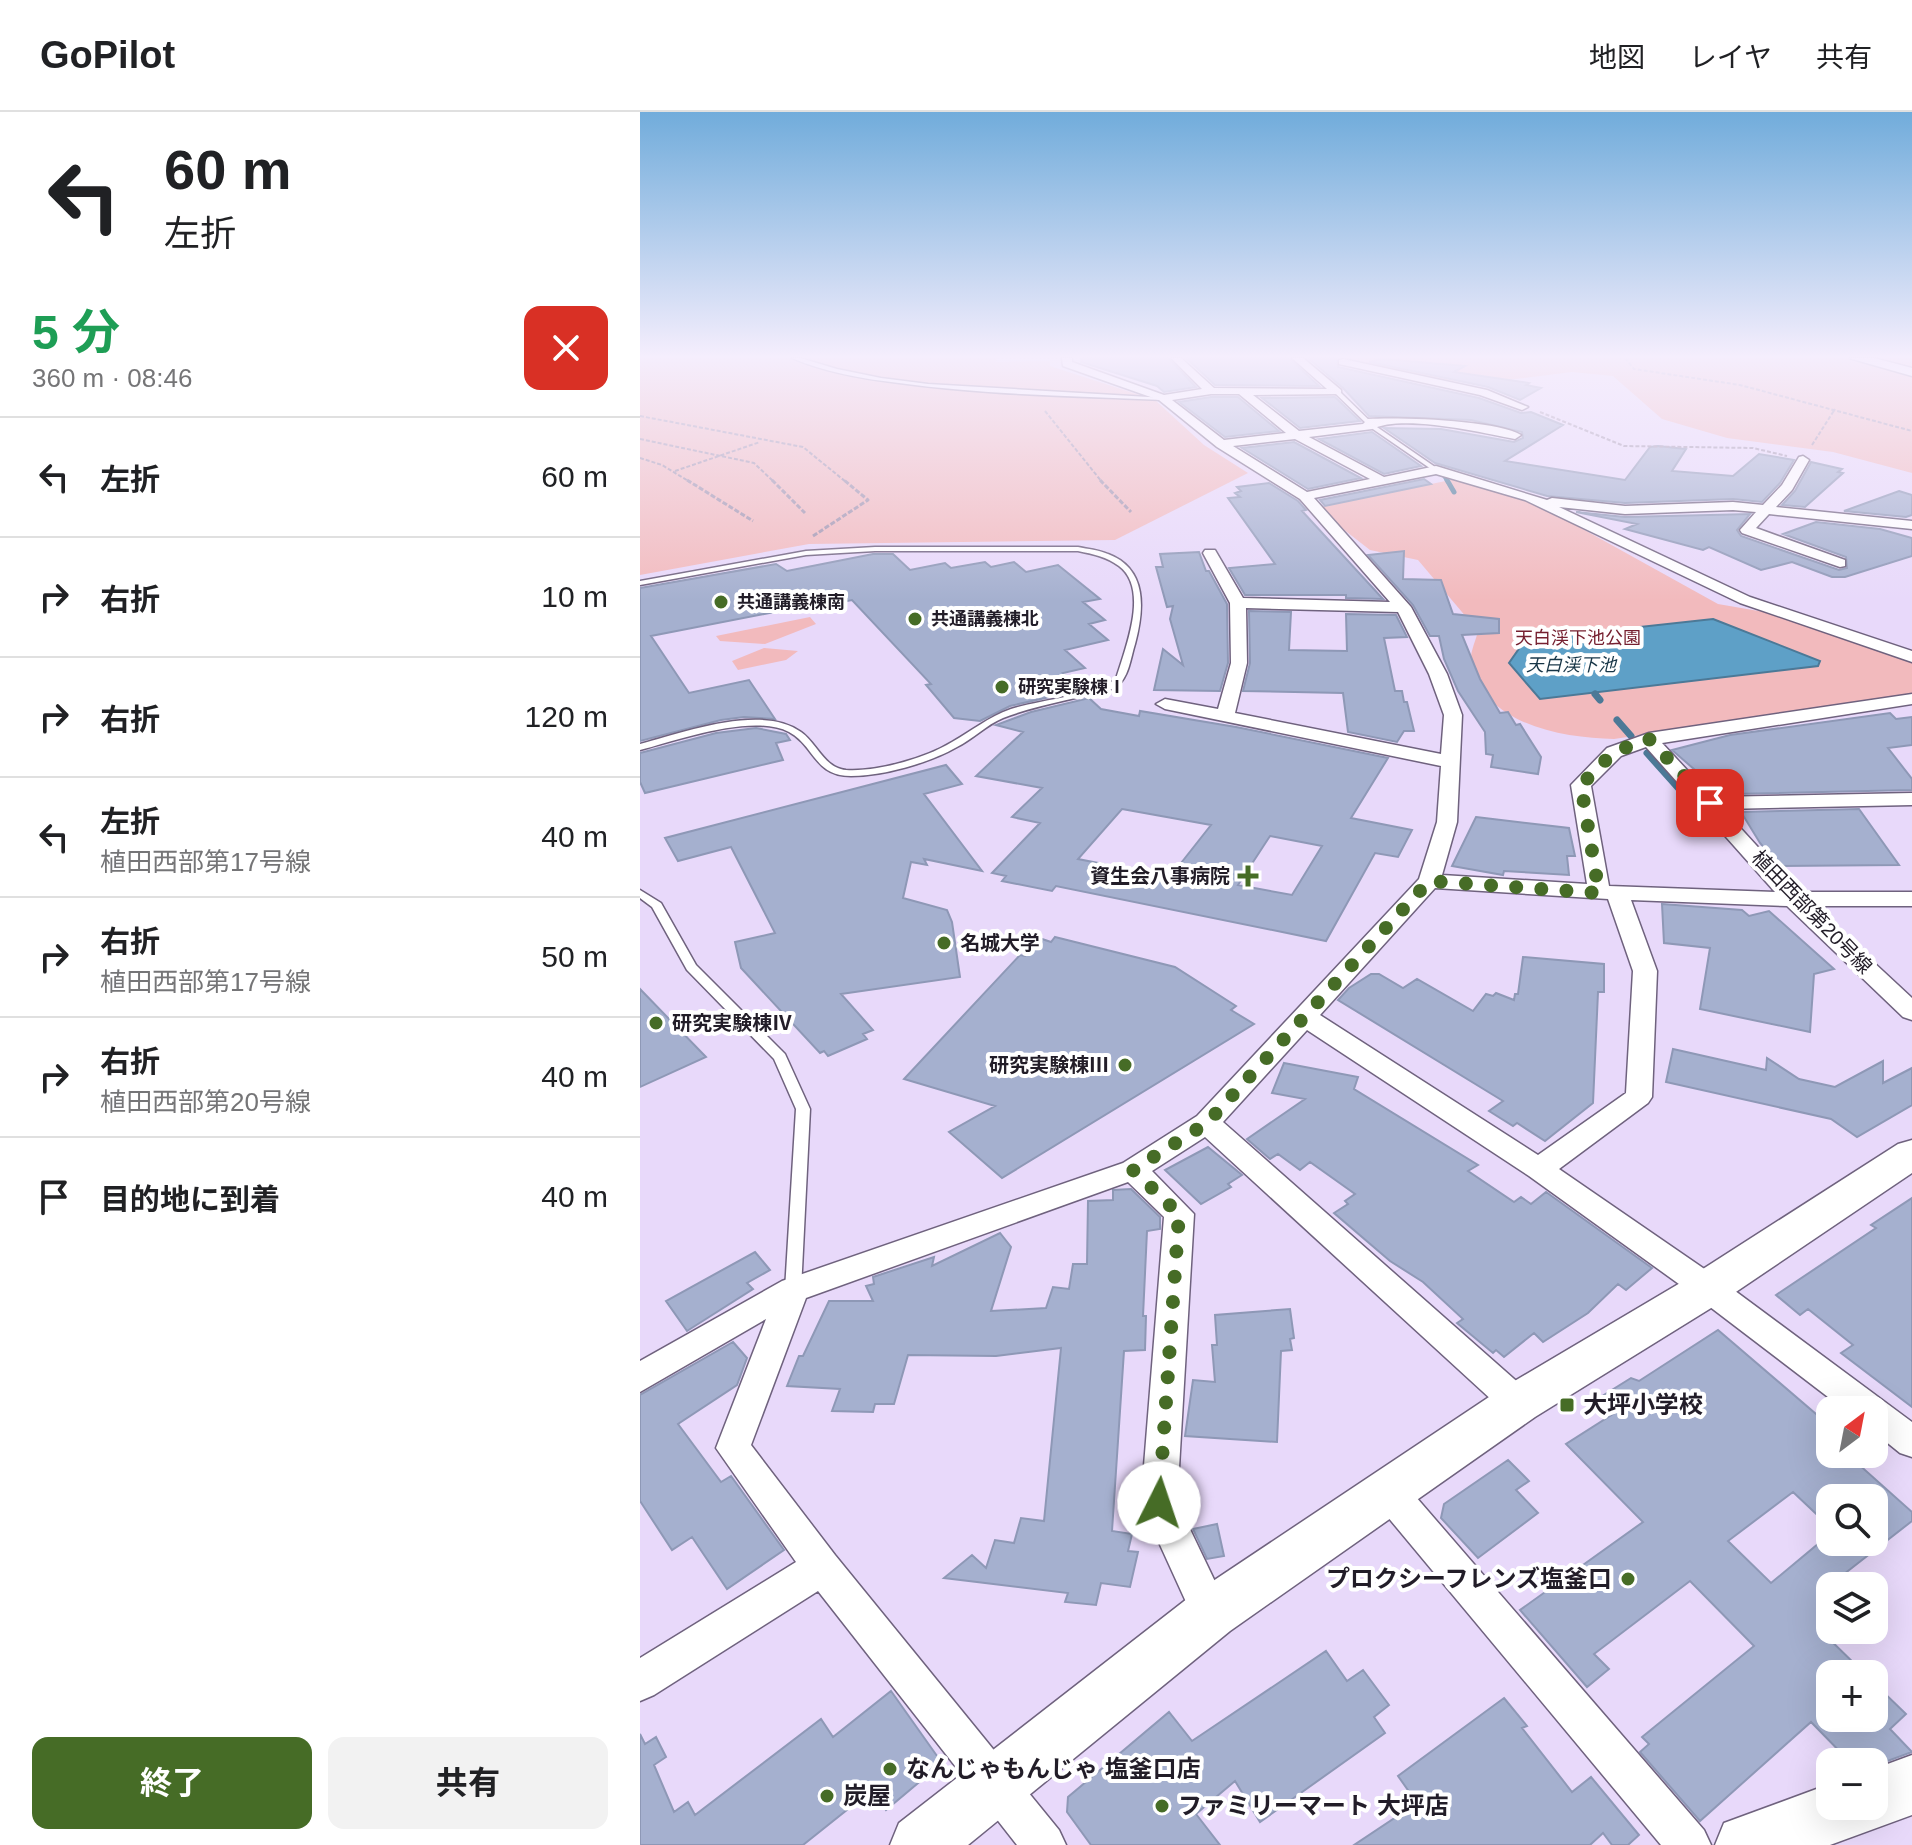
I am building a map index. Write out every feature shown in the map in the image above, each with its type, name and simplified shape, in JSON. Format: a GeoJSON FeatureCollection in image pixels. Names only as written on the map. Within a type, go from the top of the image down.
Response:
{"type":"FeatureCollection","features":[{"type":"Feature","properties":{"kind":"street"},"geometry":{"type":"LineString","coordinates":[[640,1378],[793,1290],[1133,1170],[1207,1123],[1429,881],[1447,822],[1451,762],[1453,715],[1438,674],[1403,607],[1305,496],[1215,439]]}},
{"type":"Feature","properties":{"kind":"street"},"geometry":{"type":"LineString","coordinates":[[1221,444],[1259,439]]}},
{"type":"Feature","properties":{"kind":"street"},"geometry":{"type":"LineString","coordinates":[[1304,439],[1379,479]]}},
{"type":"Feature","properties":{"kind":"street"},"geometry":{"type":"LineString","coordinates":[[1803,460],[1770,508],[1747,530],[1840,563]]}},
{"type":"Feature","properties":{"kind":"street"},"geometry":{"type":"LineString","coordinates":[[1305,496],[1436,470],[1536,499],[1625,510],[1733,506],[1912,525]]}},
{"type":"Feature","properties":{"kind":"street"},"geometry":{"type":"LineString","coordinates":[[1536,499],[1745,600],[1912,657]]}},
{"type":"Feature","properties":{"kind":"street"},"geometry":{"type":"LineString","coordinates":[[1890,524],[1912,538]]}},
{"type":"Feature","properties":{"kind":"street"},"geometry":{"type":"LineString","coordinates":[[1210,553],[1238,603],[1239,663],[1225,716]]}},
{"type":"Feature","properties":{"kind":"street"},"geometry":{"type":"LineString","coordinates":[[1238,603],[1403,607]]}},
{"type":"Feature","properties":{"kind":"street"},"geometry":{"type":"LineString","coordinates":[[1539,1169],[1639,1097],[1645,971],[1608,893],[1581,785],[1614,752],[1649,739],[1912,699]]}},
{"type":"Feature","properties":{"kind":"street"},"geometry":{"type":"LineString","coordinates":[[1165,704],[1451,762]]}},
{"type":"Feature","properties":{"kind":"street","name":"植田西部第20号線"},"geometry":{"type":"LineString","coordinates":[[1649,739],[1710,803],[1796,902],[1912,1012]]}},
{"type":"Feature","properties":{"kind":"street"},"geometry":{"type":"LineString","coordinates":[[1710,803],[1912,799]]}},
{"type":"Feature","properties":{"kind":"street"},"geometry":{"type":"LineString","coordinates":[[1429,881],[1796,902],[1912,899]]}},
{"type":"Feature","properties":{"kind":"street"},"geometry":{"type":"LineString","coordinates":[[1303,1016],[1539,1169],[1708,1288],[1851,1396]]}},
{"type":"Feature","properties":{"kind":"street"},"geometry":{"type":"LineString","coordinates":[[1207,1123],[1518,1403]]}},
{"type":"Feature","properties":{"kind":"street"},"geometry":{"type":"LineString","coordinates":[[921,1845],[1211,1613],[1518,1403],[1708,1288],[1912,1154]]}},
{"type":"Feature","properties":{"kind":"street"},"geometry":{"type":"LineString","coordinates":[[1133,1170],[1179,1214],[1159,1503],[1211,1613]]}},
{"type":"Feature","properties":{"kind":"street"},"geometry":{"type":"LineString","coordinates":[[793,1290],[733,1448],[822,1567],[1044,1845]]}},
{"type":"Feature","properties":{"kind":"street"},"geometry":{"type":"LineString","coordinates":[[1888,1424],[1912,1442]]}},
{"type":"Feature","properties":{"kind":"street"},"geometry":{"type":"LineString","coordinates":[[1390,1493],[1689,1845]]}},
{"type":"Feature","properties":{"kind":"street"},"geometry":{"type":"LineString","coordinates":[[640,1681],[822,1567]]}},
{"type":"Feature","properties":{"kind":"street"},"geometry":{"type":"LineString","coordinates":[[1888,1794],[1912,1785]]}},
{"type":"Feature","properties":{"kind":"street"},"geometry":{"type":"LineString","coordinates":[[1746,1845],[1816,1820]]}},
{"type":"Feature","properties":{"kind":"lane"},"geometry":{"type":"LineString","coordinates":[[1391,439],[1436,470]]}},
{"type":"Feature","properties":{"kind":"lane"},"geometry":{"type":"LineString","coordinates":[[640,583],[806,553],[875,549],[1078,549],[1108,555],[1127,567],[1137,589],[1140,613],[1120,680],[1112,686],[1009,712],[990,720],[945,750],[888,766],[849,773],[832,771],[794,730],[771,724],[743,724],[640,747]]}},
{"type":"Feature","properties":{"kind":"lane"},"geometry":{"type":"LineString","coordinates":[[640,893],[657,905],[691,967],[780,1057],[803,1109],[793,1290]]}},
{"type":"Feature","properties":{"kind":"path"},"geometry":{"type":"LineString","coordinates":[[640,439],[754,463],[805,513]]}},
{"type":"Feature","properties":{"kind":"path"},"geometry":{"type":"LineString","coordinates":[[758,439],[803,447],[868,500],[805,541]]}},
{"type":"Feature","properties":{"kind":"path"},"geometry":{"type":"LineString","coordinates":[[1068,439],[1099,479],[1131,512]]}},
{"type":"Feature","properties":{"kind":"path"},"geometry":{"type":"LineString","coordinates":[[1607,439],[1624,446],[1753,448],[1803,460],[1816,439]]}},
{"type":"Feature","properties":{"kind":"path"},"geometry":{"type":"LineString","coordinates":[[674,471],[764,440]]}},
{"type":"Feature","properties":{"kind":"path"},"geometry":{"type":"LineString","coordinates":[[640,458],[674,471],[753,521]]}},
{"type":"Feature","properties":{"kind":"green space"},"geometry":{"type":"Polygon","coordinates":[[[640,439],[1197,439],[1248,473],[1115,540],[809,544],[640,575],[640,439]]]}},
{"type":"Feature","properties":{"kind":"green space"},"geometry":{"type":"Polygon","coordinates":[[[1734,439],[1912,439],[1912,473],[1833,452],[1734,439]]]}},
{"type":"Feature","properties":{"kind":"green space","name":"天白渓下池公園"},"geometry":{"type":"Polygon","coordinates":[[[1460,478],[1525,497],[1718,604],[1770,613],[1912,660],[1912,694],[1614,739],[1571,735],[1527,723],[1491,700],[1478,682],[1471,657],[1478,631],[1418,560],[1370,550],[1316,508],[1460,478]]]}},
{"type":"Feature","properties":{"kind":"green space"},"geometry":{"type":"Polygon","coordinates":[[[810,617],[816,624],[765,644],[720,641],[716,636],[810,617]]]}},
{"type":"Feature","properties":{"kind":"green space"},"geometry":{"type":"Polygon","coordinates":[[[764,648],[798,651],[786,660],[738,670],[732,661],[764,648]]]}},
{"type":"Feature","properties":{"kind":"water","name":"天白渓下池"},"geometry":{"type":"Polygon","coordinates":[[[1713,619],[1820,661],[1818,666],[1540,699],[1509,663],[1523,643],[1530,642],[1529,639],[1713,619]]]}},
{"type":"Feature","properties":{"kind":"building"},"geometry":{"type":"Polygon","coordinates":[[[1319,439],[1382,439],[1421,466],[1384,474],[1319,439]]]}},
{"type":"Feature","properties":{"kind":"building"},"geometry":{"type":"Polygon","coordinates":[[[1400,439],[1496,439],[1514,442],[1541,439],[1505,461],[1625,480],[1650,447],[1658,446],[1686,449],[1672,471],[1733,476],[1759,454],[1794,460],[1780,483],[1762,502],[1733,499],[1625,503],[1547,496],[1435,463],[1400,439]]]}},
{"type":"Feature","properties":{"kind":"building"},"geometry":{"type":"Polygon","coordinates":[[[1294,442],[1361,478],[1308,489],[1242,448],[1294,442]]]}},
{"type":"Feature","properties":{"kind":"building"},"geometry":{"type":"Polygon","coordinates":[[[1811,462],[1842,469],[1838,472],[1843,473],[1805,507],[1782,505],[1795,491],[1811,462]]]}},
{"type":"Feature","properties":{"kind":"building"},"geometry":{"type":"Polygon","coordinates":[[[1424,479],[1431,484],[1325,506],[1320,500],[1424,479]]]}},
{"type":"Feature","properties":{"kind":"building"},"geometry":{"type":"Polygon","coordinates":[[[1269,483],[1298,501],[1306,510],[1302,511],[1383,599],[1346,598],[1346,595],[1245,595],[1229,568],[1275,564],[1228,498],[1240,497],[1235,493],[1241,491],[1237,487],[1269,483]]]}},
{"type":"Feature","properties":{"kind":"building"},"geometry":{"type":"Polygon","coordinates":[[[1899,491],[1912,495],[1912,515],[1844,511],[1899,491]]]}},
{"type":"Feature","properties":{"kind":"building"},"geometry":{"type":"Polygon","coordinates":[[[1576,512],[1625,517],[1750,514],[1737,530],[1741,536],[1839,570],[1847,568],[1846,557],[1783,534],[1816,522],[1880,529],[1912,538],[1912,556],[1845,577],[1832,577],[1792,562],[1761,570],[1709,547],[1703,550],[1625,529],[1637,524],[1576,512]]]}},
{"type":"Feature","properties":{"kind":"building"},"geometry":{"type":"Polygon","coordinates":[[[1404,551],[1403,579],[1441,580],[1453,614],[1499,619],[1499,633],[1462,635],[1480,679],[1500,713],[1508,712],[1516,725],[1520,724],[1541,757],[1538,774],[1491,767],[1493,755],[1486,754],[1485,732],[1458,691],[1444,659],[1439,636],[1430,636],[1413,605],[1368,555],[1404,551]]]}},
{"type":"Feature","properties":{"kind":"building"},"geometry":{"type":"Polygon","coordinates":[[[1199,552],[1206,571],[1209,571],[1227,604],[1228,663],[1220,691],[1154,690],[1163,649],[1183,665],[1170,619],[1173,606],[1167,607],[1156,567],[1163,567],[1160,554],[1199,552]]]}},
{"type":"Feature","properties":{"kind":"building"},"geometry":{"type":"Polygon","coordinates":[[[873,554],[893,554],[910,570],[945,563],[951,568],[985,562],[991,567],[1014,562],[1026,572],[1058,565],[1100,599],[1083,602],[1105,620],[1089,624],[1108,640],[1065,650],[1085,668],[1063,673],[1081,690],[1010,706],[980,721],[954,718],[926,685],[931,684],[852,600],[651,636],[689,693],[749,680],[775,719],[744,717],[721,720],[640,741],[640,588],[776,564],[787,571],[873,554]]]}},
{"type":"Feature","properties":{"kind":"building"},"geometry":{"type":"Polygon","coordinates":[[[1249,611],[1291,612],[1289,650],[1347,651],[1346,614],[1396,615],[1407,637],[1384,638],[1395,691],[1402,691],[1414,731],[1404,731],[1397,742],[1348,732],[1343,693],[1243,691],[1250,663],[1249,611]]]}},
{"type":"Feature","properties":{"kind":"building"},"geometry":{"type":"Polygon","coordinates":[[[1089,698],[1101,709],[1139,716],[1140,711],[1236,727],[1388,758],[1351,818],[1412,830],[1398,857],[1375,853],[1326,941],[1056,886],[1052,891],[1002,881],[1006,876],[992,873],[1040,823],[1012,817],[1042,788],[976,776],[1023,732],[996,725],[1031,712],[1089,698]],[[1122,809],[1078,859],[1170,877],[1211,825],[1122,809]],[[1270,836],[1238,885],[1292,895],[1322,846],[1270,836]]]}},
{"type":"Feature","properties":{"kind":"building"},"geometry":{"type":"Polygon","coordinates":[[[1890,713],[1896,719],[1912,717],[1912,745],[1888,748],[1912,779],[1912,790],[1731,794],[1725,783],[1703,783],[1695,770],[1672,750],[1730,735],[1890,713]]]}},
{"type":"Feature","properties":{"kind":"building"},"geometry":{"type":"Polygon","coordinates":[[[756,728],[786,734],[790,740],[776,743],[783,760],[645,793],[640,782],[640,753],[716,733],[756,728]]]}},
{"type":"Feature","properties":{"kind":"building"},"geometry":{"type":"Polygon","coordinates":[[[946,765],[962,784],[924,794],[982,871],[924,859],[927,865],[911,862],[903,898],[947,910],[952,922],[960,977],[841,994],[873,1030],[863,1034],[867,1039],[828,1056],[824,1051],[820,1053],[741,968],[735,942],[775,933],[731,847],[678,861],[665,838],[946,765]]]}},
{"type":"Feature","properties":{"kind":"building"},"geometry":{"type":"Polygon","coordinates":[[[1859,809],[1899,865],[1779,866],[1741,812],[1859,809]]]}},
{"type":"Feature","properties":{"kind":"building"},"geometry":{"type":"Polygon","coordinates":[[[1476,817],[1569,828],[1575,856],[1567,856],[1569,875],[1504,871],[1503,875],[1452,866],[1476,817]]]}},
{"type":"Feature","properties":{"kind":"building"},"geometry":{"type":"Polygon","coordinates":[[[1662,904],[1742,910],[1749,916],[1769,911],[1834,969],[1814,974],[1810,1032],[1700,1009],[1710,948],[1664,943],[1662,904]]]}},
{"type":"Feature","properties":{"kind":"building","name":"研究実験棟Ⅲ"},"geometry":{"type":"Polygon","coordinates":[[[1055,937],[1175,967],[1236,1006],[1231,1010],[1254,1024],[1002,1178],[949,1132],[995,1106],[904,1079],[1020,955],[1025,956],[1042,939],[1051,942],[1055,937]]]}},
{"type":"Feature","properties":{"kind":"building"},"geometry":{"type":"Polygon","coordinates":[[[1523,957],[1604,964],[1604,992],[1598,992],[1593,1103],[1545,1141],[1517,1123],[1513,1126],[1489,1111],[1503,1101],[1338,1000],[1349,988],[1371,974],[1379,974],[1403,988],[1417,979],[1473,1011],[1486,994],[1493,996],[1496,993],[1514,1000],[1515,994],[1518,994],[1523,957]]]}},
{"type":"Feature","properties":{"kind":"building","name":"研究実験棟Ⅳ"},"geometry":{"type":"Polygon","coordinates":[[[640,989],[706,1057],[640,1087],[640,989]]]}},
{"type":"Feature","properties":{"kind":"building"},"geometry":{"type":"Polygon","coordinates":[[[1673,1049],[1766,1070],[1767,1058],[1799,1079],[1835,1087],[1883,1061],[1883,1083],[1912,1068],[1912,1105],[1857,1137],[1831,1119],[1666,1082],[1673,1049]]]}},
{"type":"Feature","properties":{"kind":"building"},"geometry":{"type":"Polygon","coordinates":[[[1284,1063],[1358,1077],[1354,1089],[1478,1165],[1468,1171],[1514,1202],[1521,1197],[1531,1204],[1546,1192],[1652,1268],[1626,1290],[1618,1284],[1588,1313],[1543,1342],[1534,1333],[1504,1357],[1496,1350],[1493,1353],[1457,1323],[1463,1319],[1423,1282],[1390,1261],[1334,1213],[1348,1204],[1345,1201],[1355,1194],[1310,1162],[1300,1170],[1278,1154],[1270,1159],[1247,1139],[1305,1099],[1272,1093],[1284,1063]]]}},
{"type":"Feature","properties":{"kind":"building"},"geometry":{"type":"Polygon","coordinates":[[[1208,1147],[1242,1175],[1228,1184],[1231,1187],[1201,1204],[1165,1170],[1208,1147]]]}},
{"type":"Feature","properties":{"kind":"building"},"geometry":{"type":"Polygon","coordinates":[[[1131,1189],[1160,1217],[1160,1229],[1147,1231],[1143,1316],[1146,1316],[1145,1350],[1124,1351],[1112,1531],[1132,1534],[1128,1551],[1138,1552],[1130,1587],[1101,1583],[1096,1605],[1065,1602],[1068,1593],[944,1578],[972,1555],[986,1568],[995,1540],[1014,1543],[1021,1518],[1044,1521],[1061,1348],[996,1356],[908,1355],[894,1404],[875,1404],[873,1412],[832,1411],[840,1389],[787,1386],[799,1356],[803,1356],[829,1301],[873,1301],[866,1286],[874,1284],[873,1277],[934,1257],[932,1266],[1000,1233],[1011,1247],[991,1311],[1046,1308],[1053,1287],[1069,1289],[1073,1264],[1087,1264],[1088,1201],[1113,1200],[1113,1190],[1131,1189]]]}},
{"type":"Feature","properties":{"kind":"building"},"geometry":{"type":"Polygon","coordinates":[[[1912,1198],[1912,1407],[1841,1353],[1853,1345],[1808,1309],[1800,1315],[1776,1295],[1876,1228],[1871,1225],[1912,1198]]]}},
{"type":"Feature","properties":{"kind":"building"},"geometry":{"type":"Polygon","coordinates":[[[755,1252],[770,1270],[747,1283],[753,1289],[687,1331],[666,1301],[755,1252]]]}},
{"type":"Feature","properties":{"kind":"building"},"geometry":{"type":"Polygon","coordinates":[[[1290,1309],[1294,1338],[1290,1339],[1292,1350],[1281,1351],[1277,1442],[1185,1436],[1193,1380],[1215,1382],[1212,1345],[1217,1345],[1215,1315],[1290,1309]]]}},
{"type":"Feature","properties":{"kind":"building"},"geometry":{"type":"Polygon","coordinates":[[[1718,1330],[1816,1414],[1816,1468],[1863,1468],[1881,1484],[1816,1484],[1816,1514],[1793,1492],[1728,1541],[1771,1583],[1816,1546],[1816,1556],[1867,1556],[1847,1572],[1816,1572],[1816,1644],[1834,1644],[1851,1660],[1816,1660],[1816,1727],[1811,1722],[1700,1821],[1640,1752],[1649,1744],[1642,1737],[1754,1646],[1690,1581],[1594,1654],[1609,1669],[1587,1687],[1520,1610],[1643,1522],[1566,1444],[1616,1412],[1604,1400],[1607,1398],[1604,1395],[1631,1378],[1639,1381],[1718,1330]]]}},
{"type":"Feature","properties":{"kind":"building"},"geometry":{"type":"Polygon","coordinates":[[[733,1342],[747,1358],[737,1385],[678,1424],[721,1482],[731,1476],[784,1550],[727,1589],[692,1537],[672,1550],[640,1501],[640,1395],[733,1342]]]}},
{"type":"Feature","properties":{"kind":"building"},"geometry":{"type":"Polygon","coordinates":[[[1508,1460],[1529,1481],[1516,1490],[1538,1513],[1478,1558],[1441,1518],[1444,1504],[1508,1460]]]}},
{"type":"Feature","properties":{"kind":"building"},"geometry":{"type":"Polygon","coordinates":[[[1888,1491],[1912,1512],[1912,1521],[1888,1540],[1888,1491]]]}},
{"type":"Feature","properties":{"kind":"building"},"geometry":{"type":"Polygon","coordinates":[[[1217,1524],[1224,1556],[1207,1559],[1193,1529],[1217,1524]]]}},
{"type":"Feature","properties":{"kind":"building"},"geometry":{"type":"Polygon","coordinates":[[[1326,1651],[1347,1681],[1363,1670],[1389,1705],[1374,1717],[1385,1733],[1260,1822],[1235,1781],[1196,1814],[1220,1845],[1091,1845],[1067,1812],[1068,1797],[1169,1712],[1192,1741],[1326,1651]]]}},
{"type":"Feature","properties":{"kind":"building"},"geometry":{"type":"Polygon","coordinates":[[[891,1691],[942,1763],[886,1810],[872,1790],[803,1845],[640,1845],[640,1734],[645,1744],[656,1737],[666,1757],[654,1765],[674,1812],[688,1802],[695,1815],[821,1719],[833,1737],[891,1691]]]}},
{"type":"Feature","properties":{"kind":"building"},"geometry":{"type":"Polygon","coordinates":[[[1888,1697],[1906,1714],[1890,1729],[1912,1752],[1888,1761],[1888,1748],[1836,1748],[1821,1732],[1888,1732],[1888,1697]]]}},
{"type":"Feature","properties":{"kind":"building"},"geometry":{"type":"Polygon","coordinates":[[[1504,1698],[1527,1726],[1522,1728],[1572,1792],[1591,1777],[1639,1835],[1628,1845],[1612,1845],[1603,1833],[1590,1845],[1354,1845],[1417,1803],[1398,1776],[1504,1698]]]}},
{"type":"Feature","properties":{"kind":"waterway"},"geometry":{"type":"LineString","coordinates":[[1444,476],[1448,482]]}},
{"type":"Feature","properties":{"kind":"waterway"},"geometry":{"type":"LineString","coordinates":[[1447,480],[1454,492]]}},
{"type":"Feature","properties":{"kind":"waterway"},"geometry":{"type":"LineString","coordinates":[[1595,694],[1600,700]]}},
{"type":"Feature","properties":{"kind":"waterway"},"geometry":{"type":"LineString","coordinates":[[1617,720],[1631,736]]}},
{"type":"Feature","properties":{"kind":"waterway"},"geometry":{"type":"LineString","coordinates":[[1647,753],[1689,800]]}},
{"type":"Feature","properties":{"kind":"place","name":"共通講義棟南"},"geometry":{"type":"Point","coordinates":[721,602]}},
{"type":"Feature","properties":{"kind":"place","name":"共通講義棟北"},"geometry":{"type":"Point","coordinates":[915,619]}},
{"type":"Feature","properties":{"kind":"place","name":"研究実験棟Ⅰ"},"geometry":{"type":"Point","coordinates":[1002,687]}},
{"type":"Feature","properties":{"kind":"place","name":"資生会八事病院"},"geometry":{"type":"Point","coordinates":[1248,876]}},
{"type":"Feature","properties":{"kind":"place","name":"名城大学"},"geometry":{"type":"Point","coordinates":[944,943]}},
{"type":"Feature","properties":{"kind":"place","name":"研究実験棟Ⅳ"},"geometry":{"type":"Point","coordinates":[656,1023]}},
{"type":"Feature","properties":{"kind":"place","name":"研究実験棟Ⅲ"},"geometry":{"type":"Point","coordinates":[1125,1065]}},
{"type":"Feature","properties":{"kind":"place","name":"大坪小学校"},"geometry":{"type":"Point","coordinates":[1567,1405]}},
{"type":"Feature","properties":{"kind":"place","name":"プロクシーフレンズ塩釜口"},"geometry":{"type":"Point","coordinates":[1628,1579]}},
{"type":"Feature","properties":{"kind":"place","name":"なんじゃもんじゃ 塩釜口店"},"geometry":{"type":"Point","coordinates":[890,1769]}},
{"type":"Feature","properties":{"kind":"place","name":"炭屋"},"geometry":{"type":"Point","coordinates":[827,1796]}},
{"type":"Feature","properties":{"kind":"place","name":"ファミリーマート 大坪店"},"geometry":{"type":"Point","coordinates":[1162,1806]}},
{"type":"Feature","properties":{"kind":"route"},"geometry":{"type":"LineString","coordinates":[[1159,1503],[1179,1214],[1133,1170],[1207,1123],[1429,881],[1599,893],[1581,785],[1614,752],[1649,739],[1710,803]]}}]}
